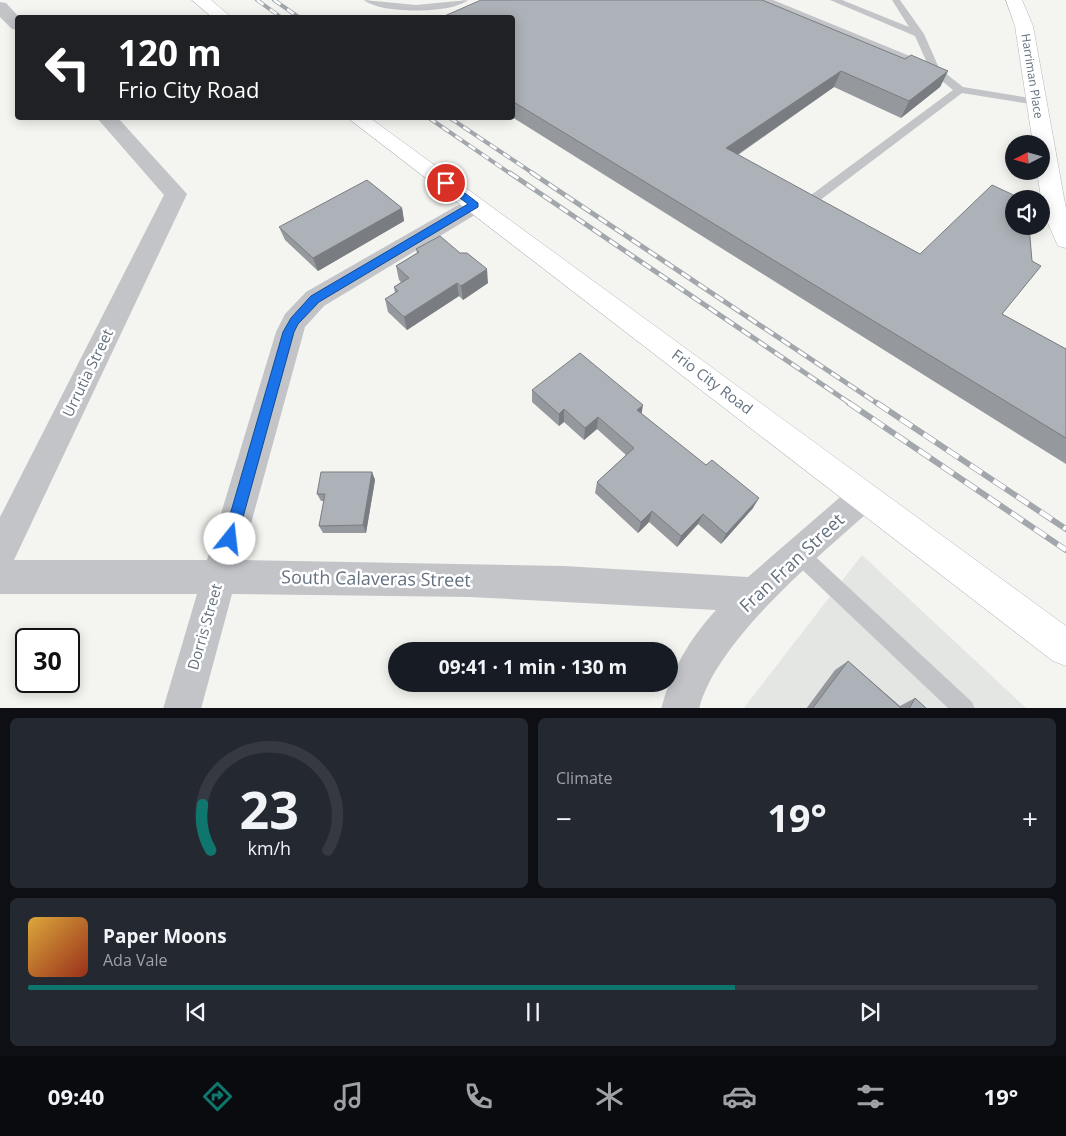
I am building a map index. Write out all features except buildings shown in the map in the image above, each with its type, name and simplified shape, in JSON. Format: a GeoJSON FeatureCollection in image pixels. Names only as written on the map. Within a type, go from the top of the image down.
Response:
{"type":"FeatureCollection","features":[{"type":"Feature","properties":{"kind":"street"},"geometry":{"type":"LineString","coordinates":[[200,0],[220,15]]}},
{"type":"Feature","properties":{"kind":"street","name":"Harriman Place"},"geometry":{"type":"LineString","coordinates":[[1014,0],[1024,26],[1055,212],[1066,240]]}},
{"type":"Feature","properties":{"kind":"street"},"geometry":{"type":"LineString","coordinates":[[0,7],[15,22]]}},
{"type":"Feature","properties":{"kind":"street","name":"Urrutia Street"},"geometry":{"type":"LineString","coordinates":[[0,552],[176,194],[109,120]]}},
{"type":"Feature","properties":{"kind":"street","name":"Frio City Road"},"geometry":{"type":"LineString","coordinates":[[361,120],[1066,648]]}},
{"type":"Feature","properties":{"kind":"street","name":"Dorris Street"},"geometry":{"type":"LineString","coordinates":[[182,708],[289,332],[294,321],[315,299],[475,205]]}},
{"type":"Feature","properties":{"kind":"street","name":"Fran Fran Street"},"geometry":{"type":"LineString","coordinates":[[680,708],[691,671],[752,595],[864,496]]}},
{"type":"Feature","properties":{"kind":"street","name":"South Calaveras Street"},"geometry":{"type":"LineString","coordinates":[[0,577],[219,577],[548,581],[635,585],[752,595]]}},
{"type":"Feature","properties":{"kind":"lane"},"geometry":{"type":"LineString","coordinates":[[368,0],[380,4],[430,7],[464,0]]}},
{"type":"Feature","properties":{"kind":"lane"},"geometry":{"type":"LineString","coordinates":[[765,0],[935,70],[960,90],[1036,102]]}},
{"type":"Feature","properties":{"kind":"lane"},"geometry":{"type":"LineString","coordinates":[[896,0],[919,34],[935,70]]}},
{"type":"Feature","properties":{"kind":"lane"},"geometry":{"type":"LineString","coordinates":[[839,1],[919,34]]}},
{"type":"Feature","properties":{"kind":"lane"},"geometry":{"type":"LineString","coordinates":[[815,198],[960,90]]}},
{"type":"Feature","properties":{"kind":"lane"},"geometry":{"type":"LineString","coordinates":[[799,554],[965,708]]}},
{"type":"Feature","properties":{"kind":"shaded area"},"geometry":{"type":"Polygon","coordinates":[[[862,555],[1026,708],[744,708],[862,555]]]}},
{"type":"Feature","properties":{"kind":"railway"},"geometry":{"type":"LineString","coordinates":[[257,0],[278,15]]}},
{"type":"Feature","properties":{"kind":"railway"},"geometry":{"type":"LineString","coordinates":[[274,0],[296,15]]}},
{"type":"Feature","properties":{"kind":"railway"},"geometry":{"type":"LineString","coordinates":[[432,120],[511,174]]}},
{"type":"Feature","properties":{"kind":"railway"},"geometry":{"type":"LineString","coordinates":[[453,120],[534,174]]}},
{"type":"Feature","properties":{"kind":"railway"},"geometry":{"type":"LineString","coordinates":[[510,173],[851,404]]}},
{"type":"Feature","properties":{"kind":"railway"},"geometry":{"type":"LineString","coordinates":[[532,173],[878,404]]}},
{"type":"Feature","properties":{"kind":"railway"},"geometry":{"type":"LineString","coordinates":[[849,403],[1066,550]]}},
{"type":"Feature","properties":{"kind":"railway"},"geometry":{"type":"LineString","coordinates":[[877,403],[1066,529]]}},
{"type":"Feature","properties":{"kind":"route"},"geometry":{"type":"LineString","coordinates":[[230,539],[289,332],[294,321],[315,299],[475,205],[446,183]]}}]}
